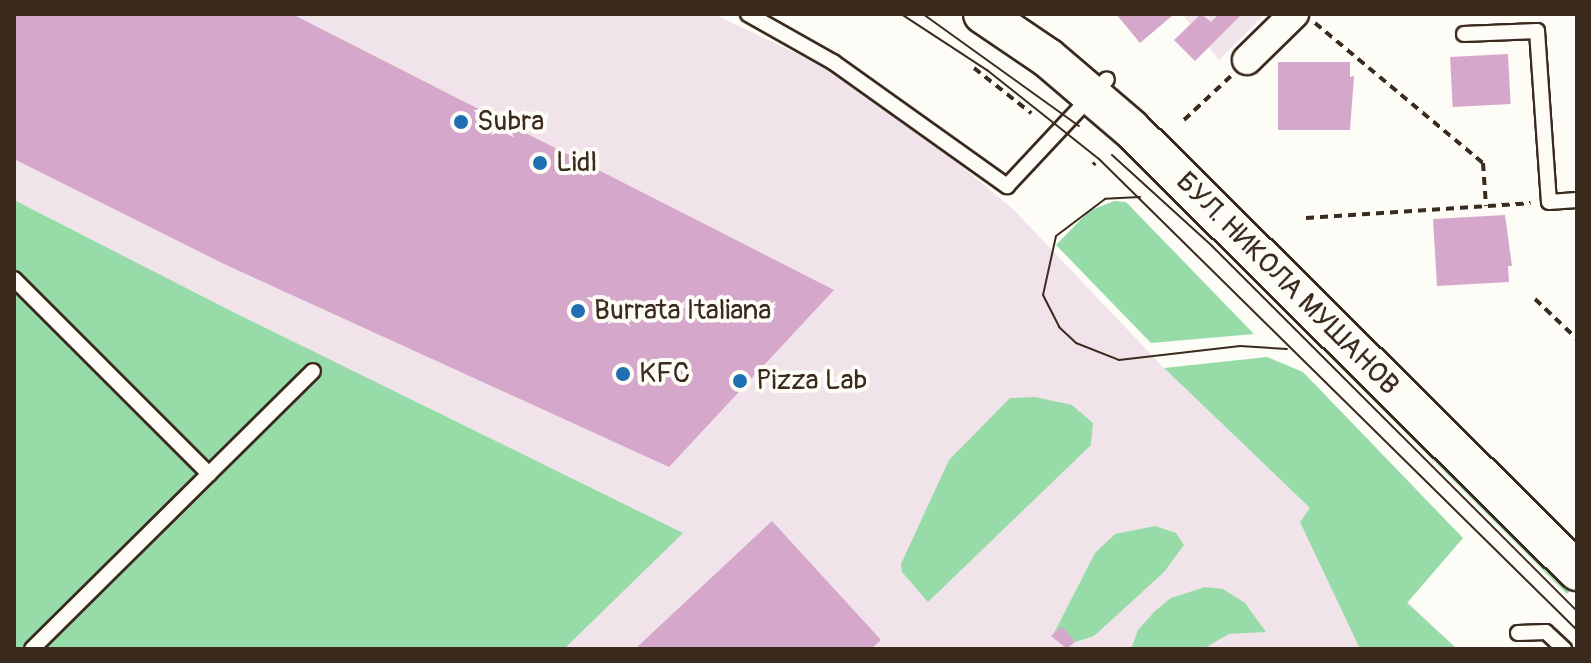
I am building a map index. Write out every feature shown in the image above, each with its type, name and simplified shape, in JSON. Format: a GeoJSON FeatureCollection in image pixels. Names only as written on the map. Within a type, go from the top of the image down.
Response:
{"type":"FeatureCollection","features":[{"type":"Feature","properties":{"kind":"main road","name":"БУЛ. НИКОЛА МУШАНОВ"},"geometry":{"type":"LineString","coordinates":[[983,14],[1099,87],[1199,160],[1577,536]]}},
{"type":"Feature","properties":{"kind":"main road","name":"БУЛ. НИКОЛА МУШАНОВ"},"geometry":{"type":"LineString","coordinates":[[1027,14],[1577,571]]}},
{"type":"Feature","properties":{"kind":"street"},"geometry":{"type":"LineString","coordinates":[[1247,60],[1294,14]]}},
{"type":"Feature","properties":{"kind":"lane"},"geometry":{"type":"LineString","coordinates":[[748,14],[833,62],[1007,186],[1099,87]]}},
{"type":"Feature","properties":{"kind":"lane"},"geometry":{"type":"LineString","coordinates":[[1464,34],[1537,31],[1549,202],[1577,200]]}},
{"type":"Feature","properties":{"kind":"lane"},"geometry":{"type":"LineString","coordinates":[[14,279],[209,474]]}},
{"type":"Feature","properties":{"kind":"lane"},"geometry":{"type":"LineString","coordinates":[[32,649],[313,371]]}},
{"type":"Feature","properties":{"kind":"lane"},"geometry":{"type":"LineString","coordinates":[[1518,633],[1546,632],[1564,649]]}},
{"type":"Feature","properties":{"kind":"path"},"geometry":{"type":"LineString","coordinates":[[1304,14],[1483,163],[1486,206]]}},
{"type":"Feature","properties":{"kind":"path"},"geometry":{"type":"LineString","coordinates":[[1184,120],[1247,60]]}},
{"type":"Feature","properties":{"kind":"path"},"geometry":{"type":"LineString","coordinates":[[974,68],[1031,113]]}},
{"type":"Feature","properties":{"kind":"path"},"geometry":{"type":"LineString","coordinates":[[1306,218],[1549,202]]}},
{"type":"Feature","properties":{"kind":"path"},"geometry":{"type":"LineString","coordinates":[[1535,299],[1577,339]]}},
{"type":"Feature","properties":{"kind":"shaded area"},"geometry":{"type":"Polygon","coordinates":[[[14,14],[714,14],[841,75],[918,130],[1013,209],[1164,368],[1457,649],[14,649],[14,14]]]}},
{"type":"Feature","properties":{"kind":"shaded area"},"geometry":{"type":"Polygon","coordinates":[[[1182,14],[1265,14],[1219,60],[1182,14]]]}},
{"type":"Feature","properties":{"kind":"green space"},"geometry":{"type":"Polygon","coordinates":[[[14,200],[235,313],[683,533],[564,649],[14,649],[14,200]]]}},
{"type":"Feature","properties":{"kind":"green space"},"geometry":{"type":"Polygon","coordinates":[[[1114,201],[1126,202],[1254,334],[1151,343],[1056,245],[1089,211],[1114,201]]]}},
{"type":"Feature","properties":{"kind":"green space"},"geometry":{"type":"Polygon","coordinates":[[[1281,291],[1575,585],[1567,594],[1273,299],[1281,291]]]}},
{"type":"Feature","properties":{"kind":"green space"},"geometry":{"type":"Polygon","coordinates":[[[1267,357],[1303,372],[1463,538],[1407,603],[1457,649],[1360,649],[1300,522],[1310,508],[1164,368],[1267,357]]]}},
{"type":"Feature","properties":{"kind":"green space"},"geometry":{"type":"Polygon","coordinates":[[[1035,397],[1072,405],[1093,423],[1091,445],[928,602],[902,572],[901,564],[949,460],[1010,398],[1035,397]]]}},
{"type":"Feature","properties":{"kind":"green space"},"geometry":{"type":"Polygon","coordinates":[[[1155,526],[1176,533],[1184,545],[1164,572],[1094,636],[1075,642],[1062,627],[1054,633],[1095,553],[1115,534],[1155,526]]]}},
{"type":"Feature","properties":{"kind":"green space"},"geometry":{"type":"Polygon","coordinates":[[[1205,587],[1223,589],[1245,603],[1266,632],[1229,634],[1203,649],[1131,649],[1138,630],[1155,611],[1171,598],[1205,587]]]}},
{"type":"Feature","properties":{"kind":"building"},"geometry":{"type":"Polygon","coordinates":[[[14,14],[292,14],[834,290],[669,467],[224,264],[14,159],[14,14]]]}},
{"type":"Feature","properties":{"kind":"building"},"geometry":{"type":"Polygon","coordinates":[[[1116,14],[1170,14],[1172,16],[1140,43],[1116,14]]]}},
{"type":"Feature","properties":{"kind":"building"},"geometry":{"type":"Polygon","coordinates":[[[1201,14],[1211,22],[1219,14],[1240,16],[1195,61],[1174,40],[1201,14]]]}},
{"type":"Feature","properties":{"kind":"building"},"geometry":{"type":"Polygon","coordinates":[[[1508,54],[1511,104],[1453,107],[1450,57],[1508,54]]]}},
{"type":"Feature","properties":{"kind":"building"},"geometry":{"type":"Polygon","coordinates":[[[1278,62],[1350,62],[1350,77],[1354,76],[1350,130],[1278,130],[1278,62]]]}},
{"type":"Feature","properties":{"kind":"building"},"geometry":{"type":"Polygon","coordinates":[[[1505,215],[1512,266],[1508,266],[1509,282],[1437,286],[1433,219],[1505,215]]]}},
{"type":"Feature","properties":{"kind":"building"},"geometry":{"type":"Polygon","coordinates":[[[772,521],[881,640],[871,649],[635,649],[772,521]]]}},
{"type":"Feature","properties":{"kind":"building"},"geometry":{"type":"Polygon","coordinates":[[[1062,626],[1075,642],[1067,649],[1051,636],[1062,626]]]}},
{"type":"Feature","properties":{"kind":"tram line"},"geometry":{"type":"LineString","coordinates":[[901,14],[987,70],[1099,159],[1577,630]]}},
{"type":"Feature","properties":{"kind":"tram line"},"geometry":{"type":"LineString","coordinates":[[923,14],[1079,126]]}},
{"type":"Feature","properties":{"kind":"tram line"},"geometry":{"type":"LineString","coordinates":[[1112,155],[1212,246],[1577,611]]}},
{"type":"Feature","properties":{"kind":"tram line"},"geometry":{"type":"LineString","coordinates":[[1140,197],[1105,199],[1056,236],[1043,295],[1059,327],[1076,343],[1119,360],[1240,346],[1287,349]]}},
{"type":"Feature","properties":{"kind":"place","name":"Subra"},"geometry":{"type":"Point","coordinates":[461,122]}},
{"type":"Feature","properties":{"kind":"place","name":"Lidl"},"geometry":{"type":"Point","coordinates":[540,163]}},
{"type":"Feature","properties":{"kind":"place","name":"Burrata Italiana"},"geometry":{"type":"Point","coordinates":[578,311]}},
{"type":"Feature","properties":{"kind":"place","name":"KFC"},"geometry":{"type":"Point","coordinates":[623,374]}},
{"type":"Feature","properties":{"kind":"place","name":"Pizza Lab"},"geometry":{"type":"Point","coordinates":[740,381]}}]}
